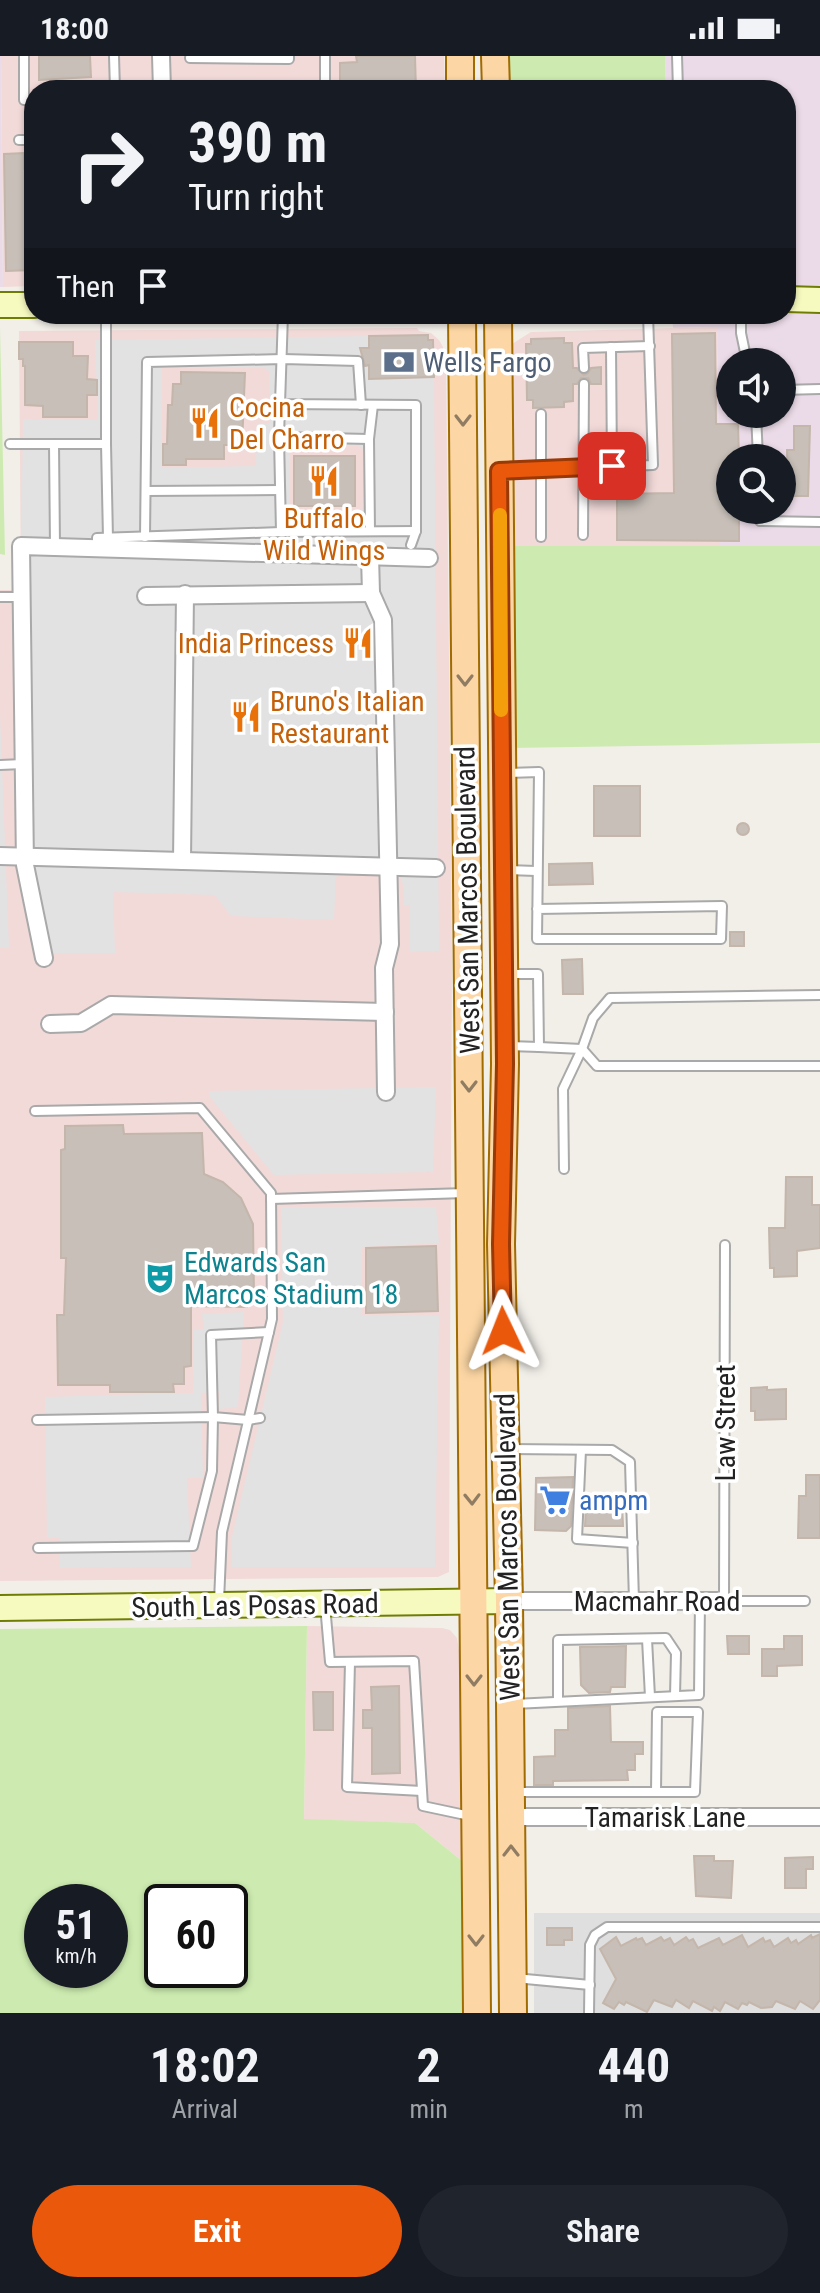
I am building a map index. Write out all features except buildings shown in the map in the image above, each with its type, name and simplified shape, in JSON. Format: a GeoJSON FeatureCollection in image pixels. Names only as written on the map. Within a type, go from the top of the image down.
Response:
{"type":"FeatureCollection","features":[{"type":"Feature","properties":{"kind":"main road"},"geometry":{"type":"LineString","coordinates":[[460,56],[460,80]]}},
{"type":"Feature","properties":{"kind":"main road"},"geometry":{"type":"LineString","coordinates":[[495,56],[496,80]]}},
{"type":"Feature","properties":{"kind":"main road"},"geometry":{"type":"LineString","coordinates":[[796,299],[820,300]]}},
{"type":"Feature","properties":{"kind":"main road"},"geometry":{"type":"LineString","coordinates":[[0,305],[24,305]]}},
{"type":"Feature","properties":{"kind":"main road","name":"West San Marcos Boulevard"},"geometry":{"type":"LineString","coordinates":[[462,324],[477,2013]]}},
{"type":"Feature","properties":{"kind":"main road","name":"West San Marcos Boulevard"},"geometry":{"type":"LineString","coordinates":[[498,324],[504,974],[501,1244],[509,1601],[513,2013]]}},
{"type":"Feature","properties":{"kind":"main road"},"geometry":{"type":"LineString","coordinates":[[467,868],[503,870]]}},
{"type":"Feature","properties":{"kind":"main road"},"geometry":{"type":"LineString","coordinates":[[470,1193],[485,1205],[487,1303],[492,1332],[504,1357]]}},
{"type":"Feature","properties":{"kind":"main road","name":"South Las Posas Road"},"geometry":{"type":"LineString","coordinates":[[0,1608],[509,1601]]}},
{"type":"Feature","properties":{"kind":"street"},"geometry":{"type":"LineString","coordinates":[[161,56],[162,80]]}},
{"type":"Feature","properties":{"kind":"street"},"geometry":{"type":"LineString","coordinates":[[44,958],[25,857],[21,546],[102,543],[429,558]]}},
{"type":"Feature","properties":{"kind":"street"},"geometry":{"type":"LineString","coordinates":[[370,556],[371,593],[383,620],[390,944],[384,968],[386,1092]]}},
{"type":"Feature","properties":{"kind":"street"},"geometry":{"type":"LineString","coordinates":[[146,596],[371,593]]}},
{"type":"Feature","properties":{"kind":"street"},"geometry":{"type":"LineString","coordinates":[[182,861],[185,594]]}},
{"type":"Feature","properties":{"kind":"street"},"geometry":{"type":"LineString","coordinates":[[0,856],[436,868]]}},
{"type":"Feature","properties":{"kind":"street"},"geometry":{"type":"LineString","coordinates":[[50,1024],[81,1023],[111,1005],[385,1012]]}},
{"type":"Feature","properties":{"kind":"street","name":"Macmahr Road"},"geometry":{"type":"LineString","coordinates":[[509,1601],[724,1601]]}},
{"type":"Feature","properties":{"kind":"street","name":"Tamarisk Lane"},"geometry":{"type":"LineString","coordinates":[[511,1804],[820,1817]]}},
{"type":"Feature","properties":{"kind":"lane"},"geometry":{"type":"LineString","coordinates":[[24,56],[24,80]]}},
{"type":"Feature","properties":{"kind":"lane"},"geometry":{"type":"LineString","coordinates":[[114,56],[115,80]]}},
{"type":"Feature","properties":{"kind":"lane"},"geometry":{"type":"LineString","coordinates":[[190,58],[289,59],[289,56]]}},
{"type":"Feature","properties":{"kind":"lane"},"geometry":{"type":"LineString","coordinates":[[325,56],[325,80]]}},
{"type":"Feature","properties":{"kind":"lane"},"geometry":{"type":"LineString","coordinates":[[677,56],[678,80]]}},
{"type":"Feature","properties":{"kind":"lane"},"geometry":{"type":"LineString","coordinates":[[19,140],[24,140]]}},
{"type":"Feature","properties":{"kind":"lane"},"geometry":{"type":"LineString","coordinates":[[106,324],[102,543],[145,537],[416,531]]}},
{"type":"Feature","properties":{"kind":"lane"},"geometry":{"type":"LineString","coordinates":[[281,532],[279,437],[283,324]]}},
{"type":"Feature","properties":{"kind":"lane"},"geometry":{"type":"LineString","coordinates":[[499,471],[653,465],[649,324]]}},
{"type":"Feature","properties":{"kind":"lane"},"geometry":{"type":"LineString","coordinates":[[741,324],[744,348]]}},
{"type":"Feature","properties":{"kind":"lane"},"geometry":{"type":"LineString","coordinates":[[584,368],[583,348],[650,346]]}},
{"type":"Feature","properties":{"kind":"lane"},"geometry":{"type":"LineString","coordinates":[[611,347],[612,466]]}},
{"type":"Feature","properties":{"kind":"lane"},"geometry":{"type":"LineString","coordinates":[[145,537],[147,362],[358,361],[361,405]]}},
{"type":"Feature","properties":{"kind":"lane"},"geometry":{"type":"LineString","coordinates":[[583,535],[584,384]]}},
{"type":"Feature","properties":{"kind":"lane"},"geometry":{"type":"LineString","coordinates":[[796,390],[820,389]]}},
{"type":"Feature","properties":{"kind":"lane"},"geometry":{"type":"LineString","coordinates":[[280,404],[416,405],[416,531],[411,545]]}},
{"type":"Feature","properties":{"kind":"lane"},"geometry":{"type":"LineString","coordinates":[[370,531],[369,439],[373,405]]}},
{"type":"Feature","properties":{"kind":"lane"},"geometry":{"type":"LineString","coordinates":[[541,414],[541,537]]}},
{"type":"Feature","properties":{"kind":"lane"},"geometry":{"type":"LineString","coordinates":[[279,437],[369,439]]}},
{"type":"Feature","properties":{"kind":"lane"},"geometry":{"type":"LineString","coordinates":[[10,444],[106,444]]}},
{"type":"Feature","properties":{"kind":"lane"},"geometry":{"type":"LineString","coordinates":[[54,444],[55,547]]}},
{"type":"Feature","properties":{"kind":"lane"},"geometry":{"type":"LineString","coordinates":[[146,491],[280,490]]}},
{"type":"Feature","properties":{"kind":"lane"},"geometry":{"type":"LineString","coordinates":[[796,522],[820,522]]}},
{"type":"Feature","properties":{"kind":"lane"},"geometry":{"type":"LineString","coordinates":[[0,597],[21,597]]}},
{"type":"Feature","properties":{"kind":"lane"},"geometry":{"type":"LineString","coordinates":[[0,765],[23,764]]}},
{"type":"Feature","properties":{"kind":"lane"},"geometry":{"type":"LineString","coordinates":[[502,773],[539,772],[536,871],[537,939],[721,939],[722,906],[537,909]]}},
{"type":"Feature","properties":{"kind":"lane"},"geometry":{"type":"LineString","coordinates":[[503,870],[536,871]]}},
{"type":"Feature","properties":{"kind":"lane"},"geometry":{"type":"LineString","coordinates":[[504,974],[538,974],[539,1047]]}},
{"type":"Feature","properties":{"kind":"lane"},"geometry":{"type":"LineString","coordinates":[[564,1169],[563,1089],[593,1018],[610,998],[820,995]]}},
{"type":"Feature","properties":{"kind":"lane"},"geometry":{"type":"LineString","coordinates":[[504,1046],[582,1049],[597,1066],[820,1066]]}},
{"type":"Feature","properties":{"kind":"lane"},"geometry":{"type":"LineString","coordinates":[[35,1111],[200,1108],[271,1193],[272,1319],[222,1532],[219,1605]]}},
{"type":"Feature","properties":{"kind":"lane"},"geometry":{"type":"LineString","coordinates":[[271,1199],[470,1193]]}},
{"type":"Feature","properties":{"kind":"lane","name":"Law Street"},"geometry":{"type":"LineString","coordinates":[[724,1601],[725,1245]]}},
{"type":"Feature","properties":{"kind":"lane"},"geometry":{"type":"LineString","coordinates":[[38,1548],[193,1546],[212,1471],[211,1335],[269,1332]]}},
{"type":"Feature","properties":{"kind":"lane"},"geometry":{"type":"LineString","coordinates":[[260,1373],[271,1373]]}},
{"type":"Feature","properties":{"kind":"lane"},"geometry":{"type":"LineString","coordinates":[[37,1420],[260,1418]]}},
{"type":"Feature","properties":{"kind":"lane"},"geometry":{"type":"LineString","coordinates":[[506,1449],[612,1450],[630,1462],[634,1601]]}},
{"type":"Feature","properties":{"kind":"lane"},"geometry":{"type":"LineString","coordinates":[[581,1450],[577,1539],[633,1543]]}},
{"type":"Feature","properties":{"kind":"lane"},"geometry":{"type":"LineString","coordinates":[[239,1461],[250,1460]]}},
{"type":"Feature","properties":{"kind":"lane"},"geometry":{"type":"LineString","coordinates":[[229,1503],[240,1502]]}},
{"type":"Feature","properties":{"kind":"lane"},"geometry":{"type":"LineString","coordinates":[[510,1704],[699,1695],[700,1601]]}},
{"type":"Feature","properties":{"kind":"lane","name":"Macmahr Road"},"geometry":{"type":"LineString","coordinates":[[724,1601],[805,1601]]}},
{"type":"Feature","properties":{"kind":"lane"},"geometry":{"type":"LineString","coordinates":[[325,1604],[330,1662],[414,1661],[423,1806],[475,1817]]}},
{"type":"Feature","properties":{"kind":"lane"},"geometry":{"type":"LineString","coordinates":[[558,1701],[558,1640],[666,1638],[676,1653],[675,1696]]}},
{"type":"Feature","properties":{"kind":"lane"},"geometry":{"type":"LineString","coordinates":[[647,1639],[650,1697]]}},
{"type":"Feature","properties":{"kind":"lane"},"geometry":{"type":"LineString","coordinates":[[350,1662],[347,1787],[422,1791]]}},
{"type":"Feature","properties":{"kind":"lane"},"geometry":{"type":"LineString","coordinates":[[511,1804],[656,1792],[695,1792],[698,1712],[657,1712],[656,1792]]}},
{"type":"Feature","properties":{"kind":"lane"},"geometry":{"type":"LineString","coordinates":[[589,2013],[590,1945],[595,1935],[607,1927],[820,1927]]}},
{"type":"Feature","properties":{"kind":"lane"},"geometry":{"type":"LineString","coordinates":[[512,1978],[590,1985]]}},
{"type":"Feature","properties":{"kind":"shaded area"},"geometry":{"type":"Polygon","coordinates":[[[1,56],[444,56],[445,80],[24,80],[24,286],[3,287],[1,56]]]}},
{"type":"Feature","properties":{"kind":"shaded area"},"geometry":{"type":"Polygon","coordinates":[[[1,56],[3,287],[0,287],[1,56]]]}},
{"type":"Feature","properties":{"kind":"shaded area"},"geometry":{"type":"Polygon","coordinates":[[[665,56],[820,56],[820,546],[720,548],[720,524],[796,524],[796,444],[719,444],[718,428],[796,428],[796,348],[717,348],[717,327],[673,328],[673,324],[796,324],[796,80],[666,80],[665,56]]]}},
{"type":"Feature","properties":{"kind":"shaded area"},"geometry":{"type":"Polygon","coordinates":[[[717,327],[716,524],[720,524],[720,548],[510,546],[509,370],[512,344],[531,332],[717,327]]]}},
{"type":"Feature","properties":{"kind":"shaded area"},"geometry":{"type":"Polygon","coordinates":[[[417,328],[439,340],[443,347],[443,362],[446,362],[452,954],[449,1572],[438,1577],[0,1581],[0,590],[21,590],[19,331],[417,328]]]}},
{"type":"Feature","properties":{"kind":"shaded area"},"geometry":{"type":"Polygon","coordinates":[[[369,336],[369,348],[360,349],[361,365],[369,365],[369,378],[434,377],[439,951],[410,952],[410,905],[404,905],[401,878],[394,872],[339,873],[336,878],[334,920],[231,916],[215,895],[113,892],[115,953],[41,953],[25,910],[21,561],[23,419],[98,420],[95,340],[369,336]],[[162,368],[162,468],[256,466],[257,424],[270,423],[269,371],[264,368],[162,368]],[[290,444],[290,511],[364,510],[363,449],[358,445],[290,444]]]}},
{"type":"Feature","properties":{"kind":"shaded area"},"geometry":{"type":"Polygon","coordinates":[[[0,714],[9,948],[0,948],[0,714]]]}},
{"type":"Feature","properties":{"kind":"shaded area"},"geometry":{"type":"Polygon","coordinates":[[[436,1087],[433,1172],[274,1175],[210,1097],[210,1091],[436,1087]]]}},
{"type":"Feature","properties":{"kind":"shaded area"},"geometry":{"type":"Polygon","coordinates":[[[281,1207],[436,1207],[439,1243],[362,1247],[362,1315],[439,1316],[435,1567],[232,1567],[232,1537],[283,1322],[281,1207]]]}},
{"type":"Feature","properties":{"kind":"shaded area"},"geometry":{"type":"Polygon","coordinates":[[[244,1312],[238,1407],[219,1409],[219,1392],[201,1393],[203,1478],[187,1478],[191,1567],[60,1568],[60,1538],[47,1538],[45,1397],[193,1393],[194,1330],[204,1329],[202,1314],[244,1312]]]}},
{"type":"Feature","properties":{"kind":"shaded area"},"geometry":{"type":"Polygon","coordinates":[[[307,1626],[442,1628],[450,1630],[457,1638],[460,1657],[462,1861],[415,1823],[304,1820],[307,1626]]]}},
{"type":"Feature","properties":{"kind":"shaded area"},"geometry":{"type":"Polygon","coordinates":[[[534,1913],[820,1913],[820,2013],[534,2013],[534,1913]]]}},
{"type":"Feature","properties":{"kind":"green space"},"geometry":{"type":"Polygon","coordinates":[[[509,56],[665,56],[666,80],[508,80],[509,56]]]}},
{"type":"Feature","properties":{"kind":"green space"},"geometry":{"type":"Polygon","coordinates":[[[0,326],[5,555],[0,554],[0,326]]]}},
{"type":"Feature","properties":{"kind":"green space"},"geometry":{"type":"Polygon","coordinates":[[[510,546],[820,546],[820,743],[512,748],[510,546]]]}},
{"type":"Feature","properties":{"kind":"green space"},"geometry":{"type":"Polygon","coordinates":[[[307,1626],[304,1819],[415,1823],[462,1861],[462,2013],[0,2013],[0,1629],[307,1626]]]}},
{"type":"Feature","properties":{"kind":"slow traffic"},"geometry":{"type":"LineString","coordinates":[[500,515],[501,710]]}},
{"type":"Feature","properties":{"kind":"place","name":"Wells Fargo"},"geometry":{"type":"Point","coordinates":[399,362]}},
{"type":"Feature","properties":{"kind":"place","name":"Cocina Del Charro"},"geometry":{"type":"Point","coordinates":[205,423]}},
{"type":"Feature","properties":{"kind":"place","name":"Buffalo Wild Wings"},"geometry":{"type":"Point","coordinates":[324,481]}},
{"type":"Feature","properties":{"kind":"place","name":"India Princess"},"geometry":{"type":"Point","coordinates":[358,643]}},
{"type":"Feature","properties":{"kind":"place","name":"Bruno's Italian Restaurant"},"geometry":{"type":"Point","coordinates":[246,717]}},
{"type":"Feature","properties":{"kind":"place","name":"Edwards San Marcos Stadium 18"},"geometry":{"type":"Point","coordinates":[160,1278]}},
{"type":"Feature","properties":{"kind":"place","name":"ampm"},"geometry":{"type":"Point","coordinates":[555,1500]}},
{"type":"Feature","properties":{"kind":"route"},"geometry":{"type":"LineString","coordinates":[[503,1331],[501,1244],[505,1064],[499,471],[612,466]]}}]}
